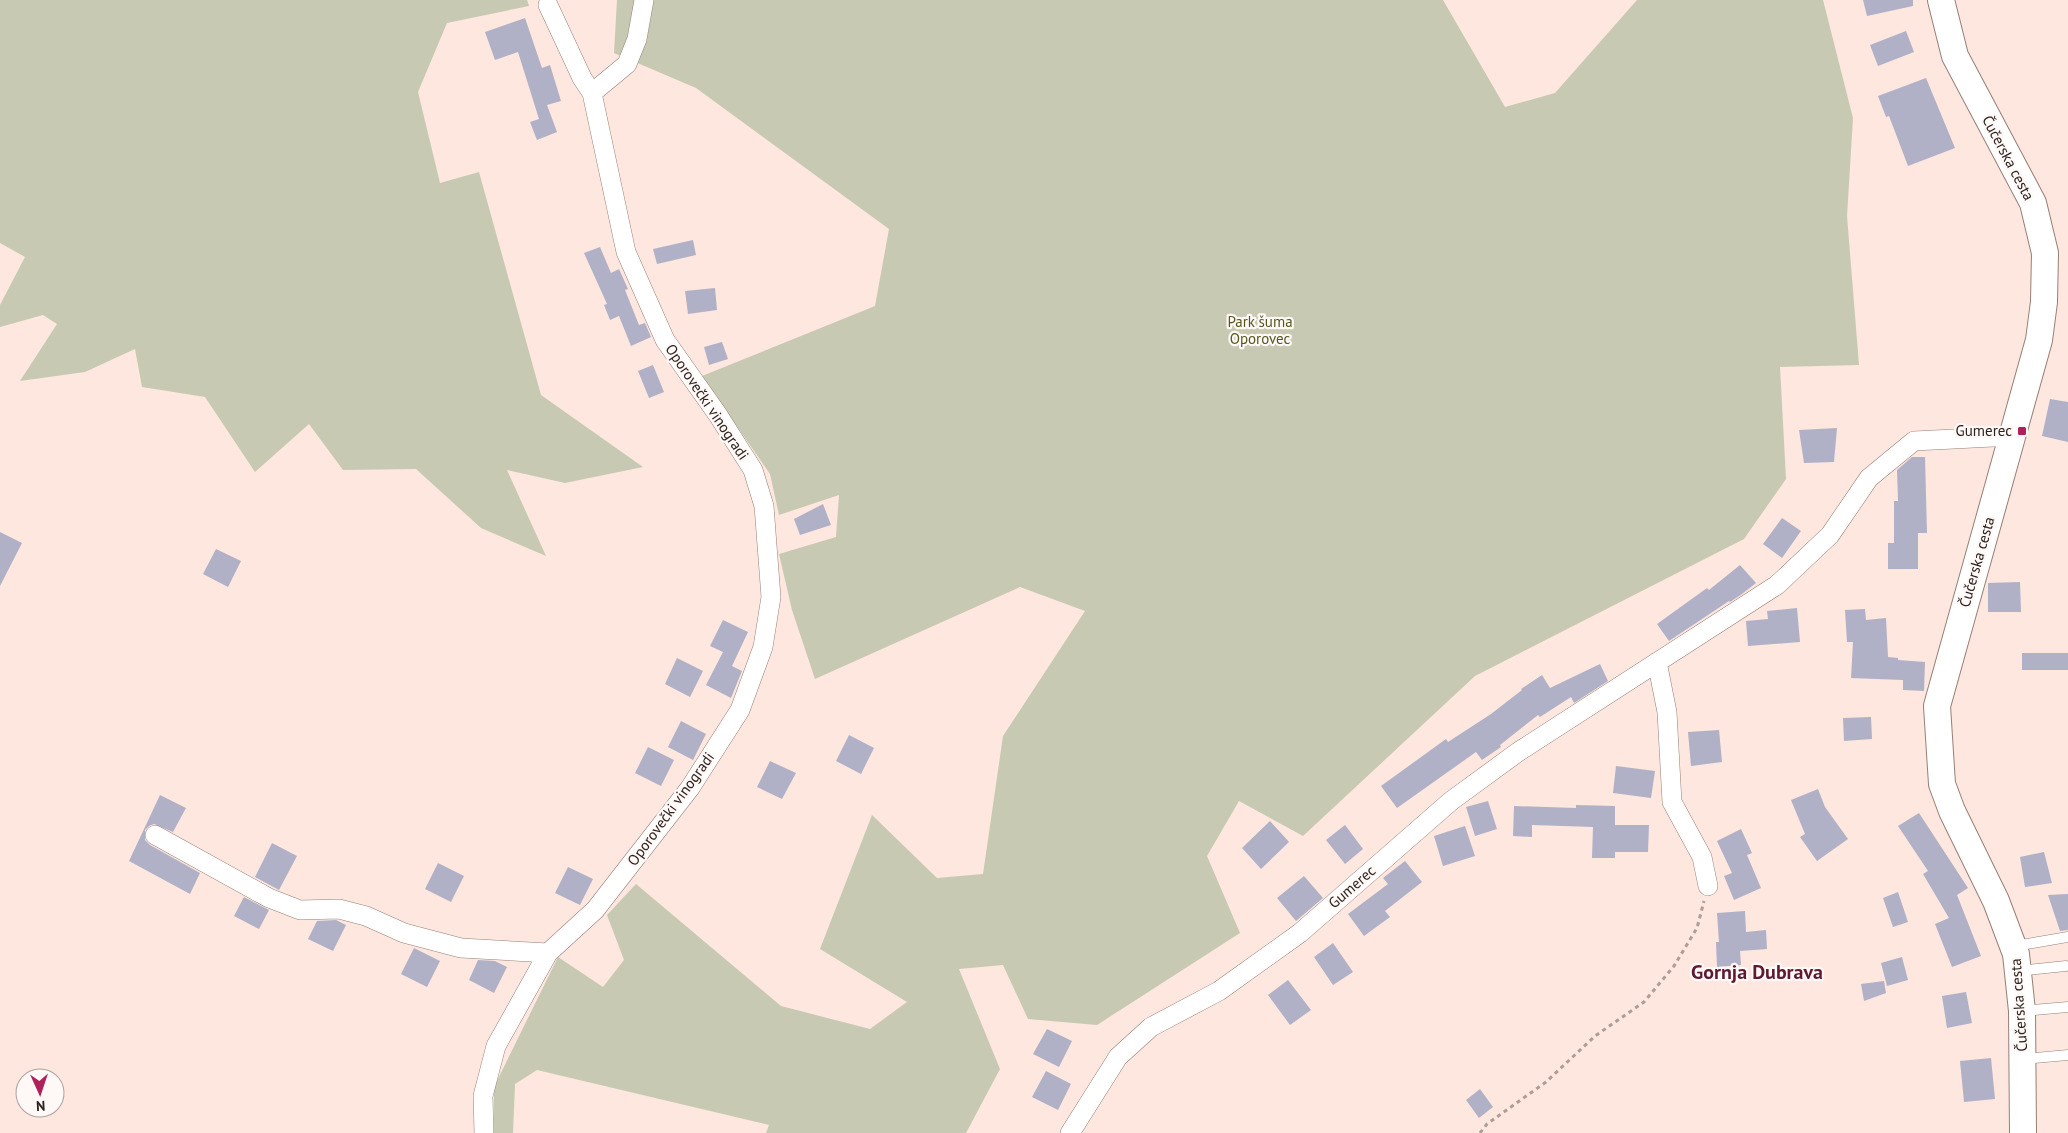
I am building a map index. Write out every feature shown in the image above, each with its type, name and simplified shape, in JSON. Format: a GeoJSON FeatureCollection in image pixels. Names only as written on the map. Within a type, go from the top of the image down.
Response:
{"type":"FeatureCollection","features":[{"type":"Feature","properties":{"kind":"street"},"geometry":{"type":"LineString","coordinates":[[592,93],[627,64],[637,39],[644,0]]}},
{"type":"Feature","properties":{"kind":"street","name":"Čučerska cesta"},"geometry":{"type":"LineString","coordinates":[[1941,0],[1955,56],[2033,203],[2045,253],[2044,302],[2039,340],[1937,706],[1942,784],[1952,811],[1996,900],[2016,954],[2022,1011],[2023,1133]]}},
{"type":"Feature","properties":{"kind":"street","name":"Oporovečki vinogradi"},"geometry":{"type":"LineString","coordinates":[[484,1133],[483,1096],[496,1046],[548,953],[595,910],[690,788],[740,710],[763,647],[772,597],[764,506],[752,470],[718,415],[665,340],[626,252],[592,93],[582,78],[548,4]]}},
{"type":"Feature","properties":{"kind":"street","name":"Gumerec"},"geometry":{"type":"LineString","coordinates":[[1070,1133],[1118,1057],[1150,1027],[1218,991],[1300,933],[1451,801],[1518,752],[1777,585],[1830,535],[1869,478],[1914,441],[2013,436]]}},
{"type":"Feature","properties":{"kind":"street"},"geometry":{"type":"LineString","coordinates":[[1658,662],[1667,712],[1672,802],[1702,857],[1708,886]]}},
{"type":"Feature","properties":{"kind":"street"},"geometry":{"type":"LineString","coordinates":[[155,835],[269,898],[300,910],[339,909],[366,916],[404,933],[461,948],[548,953]]}},
{"type":"Feature","properties":{"kind":"lane"},"geometry":{"type":"LineString","coordinates":[[2013,946],[2068,937]]}},
{"type":"Feature","properties":{"kind":"lane"},"geometry":{"type":"LineString","coordinates":[[2017,971],[2066,966]]}},
{"type":"Feature","properties":{"kind":"lane"},"geometry":{"type":"LineString","coordinates":[[2022,1011],[2068,1007]]}},
{"type":"Feature","properties":{"kind":"lane"},"geometry":{"type":"LineString","coordinates":[[2023,1059],[2068,1055]]}},
{"type":"Feature","properties":{"kind":"path"},"geometry":{"type":"LineString","coordinates":[[1480,1133],[1488,1124],[1546,1082],[1595,1036],[1644,1002],[1674,966],[1697,928],[1708,886]]}},
{"type":"Feature","properties":{"kind":"green space"},"geometry":{"type":"Polygon","coordinates":[[[0,0],[527,0],[529,6],[447,23],[418,92],[440,183],[479,172],[541,395],[643,467],[565,483],[507,470],[546,556],[481,528],[416,469],[343,470],[309,424],[255,472],[205,397],[142,387],[135,349],[85,372],[20,381],[57,324],[43,315],[0,327],[0,305],[25,257],[0,243],[0,0]]]}},
{"type":"Feature","properties":{"kind":"green space","name":"Park šuma Oporovec"},"geometry":{"type":"Polygon","coordinates":[[[617,0],[1443,0],[1505,107],[1555,93],[1637,0],[1823,0],[1853,118],[1847,216],[1859,365],[1780,367],[1786,479],[1744,539],[1475,676],[1303,836],[1239,801],[1207,856],[1240,933],[1097,1025],[1028,1019],[1003,965],[959,969],[1000,1069],[966,1133],[766,1133],[769,1125],[537,1070],[515,1084],[513,1133],[494,1133],[494,1087],[558,957],[603,987],[624,960],[607,915],[636,884],[781,1006],[870,1029],[907,1002],[820,949],[872,815],[937,878],[983,874],[1003,736],[1085,611],[1020,587],[815,679],[792,610],[779,554],[836,537],[839,495],[779,515],[770,474],[702,376],[875,306],[889,229],[696,88],[614,53],[617,0]]]}},
{"type":"Feature","properties":{"kind":"building"},"geometry":{"type":"Polygon","coordinates":[[[1863,0],[1913,0],[1913,6],[1867,16],[1863,0]]]}},
{"type":"Feature","properties":{"kind":"building"},"geometry":{"type":"Polygon","coordinates":[[[525,18],[542,68],[550,65],[561,101],[547,105],[557,132],[537,140],[530,122],[539,119],[518,52],[495,60],[485,32],[525,18]]]}},
{"type":"Feature","properties":{"kind":"building"},"geometry":{"type":"Polygon","coordinates":[[[1906,31],[1914,52],[1878,66],[1870,45],[1906,31]]]}},
{"type":"Feature","properties":{"kind":"building"},"geometry":{"type":"Polygon","coordinates":[[[1926,78],[1955,148],[1908,166],[1889,116],[1886,117],[1878,96],[1926,78]]]}},
{"type":"Feature","properties":{"kind":"building"},"geometry":{"type":"Polygon","coordinates":[[[693,240],[696,255],[657,264],[653,249],[693,240]]]}},
{"type":"Feature","properties":{"kind":"building"},"geometry":{"type":"Polygon","coordinates":[[[600,247],[611,273],[619,269],[628,289],[625,290],[639,325],[645,323],[651,337],[631,346],[619,316],[610,320],[604,305],[607,304],[584,253],[600,247]]]}},
{"type":"Feature","properties":{"kind":"building"},"geometry":{"type":"Polygon","coordinates":[[[715,288],[717,310],[688,314],[685,291],[715,288]]]}},
{"type":"Feature","properties":{"kind":"building"},"geometry":{"type":"Polygon","coordinates":[[[722,342],[728,359],[709,365],[704,347],[722,342]]]}},
{"type":"Feature","properties":{"kind":"building"},"geometry":{"type":"Polygon","coordinates":[[[653,365],[664,392],[649,398],[638,371],[653,365]]]}},
{"type":"Feature","properties":{"kind":"building"},"geometry":{"type":"Polygon","coordinates":[[[2050,399],[2068,402],[2068,442],[2042,436],[2050,399]]]}},
{"type":"Feature","properties":{"kind":"building"},"geometry":{"type":"Polygon","coordinates":[[[1837,428],[1834,462],[1804,463],[1799,430],[1837,428]]]}},
{"type":"Feature","properties":{"kind":"building"},"geometry":{"type":"Polygon","coordinates":[[[1912,457],[1925,457],[1927,533],[1918,533],[1918,569],[1888,569],[1888,543],[1894,543],[1894,501],[1898,501],[1897,470],[1912,457]]]}},
{"type":"Feature","properties":{"kind":"building"},"geometry":{"type":"Polygon","coordinates":[[[823,504],[831,525],[800,535],[794,519],[823,504]]]}},
{"type":"Feature","properties":{"kind":"building"},"geometry":{"type":"Polygon","coordinates":[[[1782,518],[1801,531],[1782,558],[1763,544],[1782,518]]]}},
{"type":"Feature","properties":{"kind":"building"},"geometry":{"type":"Polygon","coordinates":[[[0,532],[22,543],[0,586],[0,532]]]}},
{"type":"Feature","properties":{"kind":"building"},"geometry":{"type":"Polygon","coordinates":[[[216,549],[241,561],[228,587],[203,574],[216,549]]]}},
{"type":"Feature","properties":{"kind":"building"},"geometry":{"type":"Polygon","coordinates":[[[1740,565],[1756,583],[1669,641],[1657,624],[1707,588],[1709,590],[1740,565]]]}},
{"type":"Feature","properties":{"kind":"building"},"geometry":{"type":"Polygon","coordinates":[[[2020,582],[2021,612],[1988,612],[1988,583],[2020,582]]]}},
{"type":"Feature","properties":{"kind":"building"},"geometry":{"type":"Polygon","coordinates":[[[1797,608],[1800,642],[1748,646],[1746,621],[1768,619],[1767,611],[1797,608]]]}},
{"type":"Feature","properties":{"kind":"building"},"geometry":{"type":"Polygon","coordinates":[[[1865,609],[1866,620],[1886,618],[1888,657],[1898,658],[1898,660],[1925,662],[1924,691],[1903,690],[1903,680],[1851,678],[1853,642],[1847,642],[1845,610],[1865,609]]]}},
{"type":"Feature","properties":{"kind":"building"},"geometry":{"type":"Polygon","coordinates":[[[723,620],[748,632],[732,666],[742,671],[731,698],[706,685],[723,652],[710,646],[723,620]]]}},
{"type":"Feature","properties":{"kind":"building"},"geometry":{"type":"Polygon","coordinates":[[[2022,653],[2068,653],[2068,670],[2022,670],[2022,653]]]}},
{"type":"Feature","properties":{"kind":"building"},"geometry":{"type":"Polygon","coordinates":[[[677,658],[703,671],[690,697],[665,684],[677,658]]]}},
{"type":"Feature","properties":{"kind":"building"},"geometry":{"type":"Polygon","coordinates":[[[1600,664],[1608,681],[1574,703],[1571,697],[1540,717],[1538,715],[1500,745],[1501,747],[1482,760],[1476,752],[1397,808],[1381,786],[1446,739],[1448,742],[1491,714],[1521,689],[1542,675],[1550,688],[1600,664]]]}},
{"type":"Feature","properties":{"kind":"building"},"geometry":{"type":"Polygon","coordinates":[[[1871,717],[1872,739],[1844,741],[1843,718],[1871,717]]]}},
{"type":"Feature","properties":{"kind":"building"},"geometry":{"type":"Polygon","coordinates":[[[681,721],[706,734],[693,760],[668,747],[681,721]]]}},
{"type":"Feature","properties":{"kind":"building"},"geometry":{"type":"Polygon","coordinates":[[[1719,730],[1722,762],[1691,766],[1688,732],[1719,730]]]}},
{"type":"Feature","properties":{"kind":"building"},"geometry":{"type":"Polygon","coordinates":[[[849,735],[874,748],[861,774],[836,761],[849,735]]]}},
{"type":"Feature","properties":{"kind":"building"},"geometry":{"type":"Polygon","coordinates":[[[648,747],[674,760],[661,786],[635,773],[648,747]]]}},
{"type":"Feature","properties":{"kind":"building"},"geometry":{"type":"Polygon","coordinates":[[[770,761],[796,773],[782,799],[757,787],[770,761]]]}},
{"type":"Feature","properties":{"kind":"building"},"geometry":{"type":"Polygon","coordinates":[[[1616,766],[1655,771],[1651,798],[1613,793],[1616,766]]]}},
{"type":"Feature","properties":{"kind":"building"},"geometry":{"type":"Polygon","coordinates":[[[1818,789],[1825,807],[1848,839],[1817,861],[1800,837],[1805,834],[1791,800],[1818,789]]]}},
{"type":"Feature","properties":{"kind":"building"},"geometry":{"type":"Polygon","coordinates":[[[160,795],[186,808],[173,832],[154,824],[145,830],[145,840],[150,845],[200,873],[190,894],[129,861],[160,795]]]}},
{"type":"Feature","properties":{"kind":"building"},"geometry":{"type":"Polygon","coordinates":[[[1488,801],[1497,829],[1475,836],[1466,807],[1488,801]]]}},
{"type":"Feature","properties":{"kind":"building"},"geometry":{"type":"Polygon","coordinates":[[[1576,805],[1615,806],[1615,825],[1649,825],[1648,852],[1615,852],[1615,858],[1592,858],[1593,827],[1532,825],[1532,837],[1513,836],[1514,806],[1576,808],[1576,805]]]}},
{"type":"Feature","properties":{"kind":"building"},"geometry":{"type":"Polygon","coordinates":[[[1919,813],[1968,888],[1957,895],[1981,956],[1952,967],[1935,924],[1949,918],[1923,874],[1928,871],[1898,826],[1919,813]]]}},
{"type":"Feature","properties":{"kind":"building"},"geometry":{"type":"Polygon","coordinates":[[[1270,821],[1289,842],[1261,869],[1242,848],[1270,821]]]}},
{"type":"Feature","properties":{"kind":"building"},"geometry":{"type":"Polygon","coordinates":[[[1345,825],[1363,849],[1345,864],[1326,840],[1345,825]]]}},
{"type":"Feature","properties":{"kind":"building"},"geometry":{"type":"Polygon","coordinates":[[[1465,826],[1475,856],[1443,866],[1434,836],[1465,826]]]}},
{"type":"Feature","properties":{"kind":"building"},"geometry":{"type":"Polygon","coordinates":[[[1741,829],[1752,853],[1747,855],[1761,888],[1734,900],[1724,876],[1732,873],[1717,841],[1741,829]]]}},
{"type":"Feature","properties":{"kind":"building"},"geometry":{"type":"Polygon","coordinates":[[[272,843],[297,856],[279,890],[255,877],[272,843]]]}},
{"type":"Feature","properties":{"kind":"building"},"geometry":{"type":"Polygon","coordinates":[[[2044,852],[2052,883],[2025,887],[2020,857],[2044,852]]]}},
{"type":"Feature","properties":{"kind":"building"},"geometry":{"type":"Polygon","coordinates":[[[1405,861],[1422,882],[1385,911],[1390,917],[1364,936],[1348,914],[1388,884],[1383,878],[1405,861]]]}},
{"type":"Feature","properties":{"kind":"building"},"geometry":{"type":"Polygon","coordinates":[[[438,863],[464,876],[451,902],[425,889],[438,863]]]}},
{"type":"Feature","properties":{"kind":"building"},"geometry":{"type":"Polygon","coordinates":[[[568,867],[593,879],[580,905],[555,893],[568,867]]]}},
{"type":"Feature","properties":{"kind":"building"},"geometry":{"type":"Polygon","coordinates":[[[1304,876],[1323,898],[1296,921],[1277,898],[1304,876]]]}},
{"type":"Feature","properties":{"kind":"building"},"geometry":{"type":"Polygon","coordinates":[[[1898,892],[1908,922],[1893,927],[1883,898],[1898,892]]]}},
{"type":"Feature","properties":{"kind":"building"},"geometry":{"type":"Polygon","coordinates":[[[2068,894],[2068,930],[2060,931],[2048,895],[2068,894]]]}},
{"type":"Feature","properties":{"kind":"building"},"geometry":{"type":"Polygon","coordinates":[[[244,897],[269,910],[259,929],[234,916],[244,897]]]}},
{"type":"Feature","properties":{"kind":"building"},"geometry":{"type":"Polygon","coordinates":[[[1745,911],[1746,932],[1766,930],[1767,949],[1740,951],[1741,965],[1717,967],[1716,942],[1719,942],[1717,913],[1745,911]]]}},
{"type":"Feature","properties":{"kind":"building"},"geometry":{"type":"Polygon","coordinates":[[[336,920],[346,925],[333,951],[308,939],[317,921],[336,920]]]}},
{"type":"Feature","properties":{"kind":"building"},"geometry":{"type":"Polygon","coordinates":[[[1333,943],[1353,972],[1333,985],[1314,957],[1333,943]]]}},
{"type":"Feature","properties":{"kind":"building"},"geometry":{"type":"Polygon","coordinates":[[[414,948],[440,961],[427,987],[401,974],[414,948]]]}},
{"type":"Feature","properties":{"kind":"building"},"geometry":{"type":"Polygon","coordinates":[[[1902,957],[1908,980],[1887,986],[1881,963],[1902,957]]]}},
{"type":"Feature","properties":{"kind":"building"},"geometry":{"type":"Polygon","coordinates":[[[478,960],[495,961],[507,967],[494,993],[469,980],[478,960]]]}},
{"type":"Feature","properties":{"kind":"building"},"geometry":{"type":"Polygon","coordinates":[[[1288,980],[1311,1010],[1290,1025],[1268,995],[1288,980]]]}},
{"type":"Feature","properties":{"kind":"building"},"geometry":{"type":"Polygon","coordinates":[[[1884,981],[1886,993],[1864,1001],[1861,984],[1884,981]]]}},
{"type":"Feature","properties":{"kind":"building"},"geometry":{"type":"Polygon","coordinates":[[[1966,992],[1972,1023],[1947,1028],[1942,996],[1966,992]]]}},
{"type":"Feature","properties":{"kind":"building"},"geometry":{"type":"Polygon","coordinates":[[[1047,1029],[1072,1041],[1059,1067],[1033,1054],[1047,1029]]]}},
{"type":"Feature","properties":{"kind":"building"},"geometry":{"type":"Polygon","coordinates":[[[1991,1058],[1995,1099],[1964,1102],[1960,1061],[1991,1058]]]}},
{"type":"Feature","properties":{"kind":"building"},"geometry":{"type":"Polygon","coordinates":[[[1046,1071],[1071,1084],[1058,1110],[1032,1097],[1046,1071]]]}},
{"type":"Feature","properties":{"kind":"building"},"geometry":{"type":"Polygon","coordinates":[[[1480,1089],[1493,1107],[1479,1118],[1466,1100],[1480,1089]]]}},
{"type":"Feature","properties":{"kind":"place","name":"Gumerec"},"geometry":{"type":"Point","coordinates":[2022,431]}},
{"type":"Feature","properties":{"kind":"district","name":"Gornja Dubrava"},"geometry":{"type":"Point","coordinates":[1757,972]}}]}
